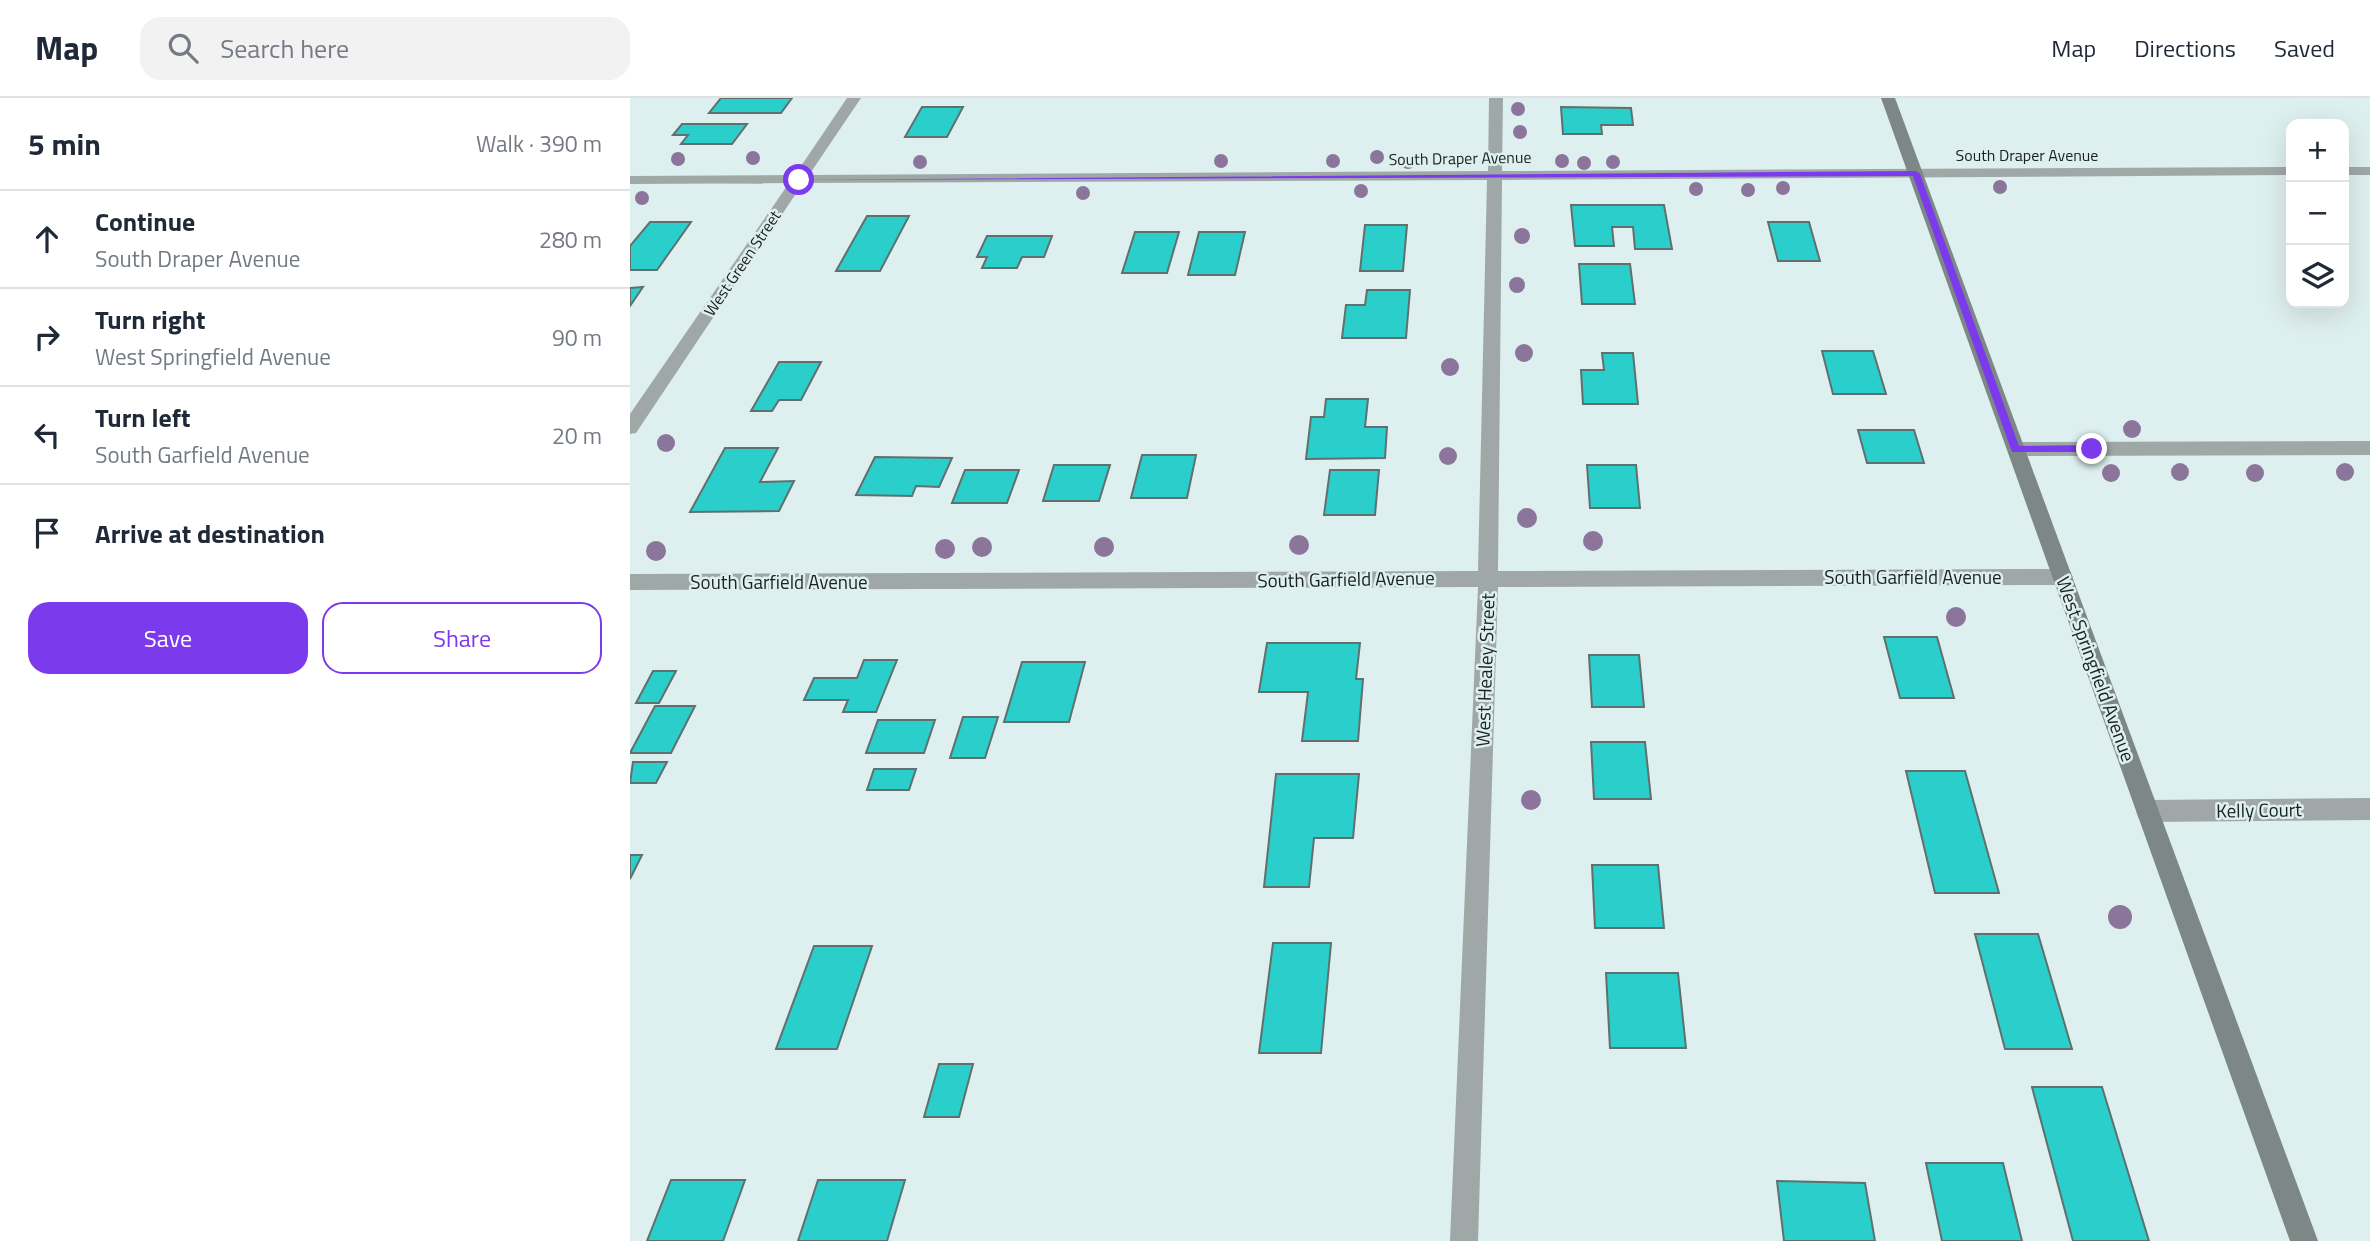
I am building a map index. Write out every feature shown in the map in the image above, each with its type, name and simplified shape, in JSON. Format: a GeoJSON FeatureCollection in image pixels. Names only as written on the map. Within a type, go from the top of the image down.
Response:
{"type":"FeatureCollection","features":[{"type":"Feature","properties":{"kind":"main road","name":"West Springfield Avenue"},"geometry":{"type":"LineString","coordinates":[[1888,98],[2304,1241]]}},
{"type":"Feature","properties":{"kind":"street","name":"West Green Street"},"geometry":{"type":"LineString","coordinates":[[630,428],[854,98]]}},
{"type":"Feature","properties":{"kind":"street","name":"West Healey Street"},"geometry":{"type":"LineString","coordinates":[[1464,1241],[1488,578],[1496,98]]}},
{"type":"Feature","properties":{"kind":"street","name":"South Draper Avenue"},"geometry":{"type":"LineString","coordinates":[[630,180],[2286,171]]}},
{"type":"Feature","properties":{"kind":"street"},"geometry":{"type":"LineString","coordinates":[[2349,171],[2370,171]]}},
{"type":"Feature","properties":{"kind":"street"},"geometry":{"type":"LineString","coordinates":[[2016,449],[2370,448]]}},
{"type":"Feature","properties":{"kind":"street","name":"South Garfield Avenue"},"geometry":{"type":"LineString","coordinates":[[630,582],[2063,577]]}},
{"type":"Feature","properties":{"kind":"street","name":"Kelly Court"},"geometry":{"type":"LineString","coordinates":[[2147,811],[2370,809]]}},
{"type":"Feature","properties":{"kind":"building"},"geometry":{"type":"Polygon","coordinates":[[[721,98],[792,98],[781,113],[709,113],[721,98]]]}},
{"type":"Feature","properties":{"kind":"building"},"geometry":{"type":"Polygon","coordinates":[[[922,107],[963,107],[947,137],[905,137],[922,107]]]}},
{"type":"Feature","properties":{"kind":"building"},"geometry":{"type":"Polygon","coordinates":[[[1561,107],[1631,108],[1633,125],[1601,125],[1602,134],[1563,134],[1561,107]]]}},
{"type":"Feature","properties":{"kind":"building"},"geometry":{"type":"Polygon","coordinates":[[[682,124],[747,124],[732,144],[681,144],[688,135],[673,135],[682,124]]]}},
{"type":"Feature","properties":{"kind":"building"},"geometry":{"type":"Polygon","coordinates":[[[1571,205],[1664,205],[1672,249],[1635,249],[1633,227],[1612,227],[1614,246],[1575,246],[1571,205]]]}},
{"type":"Feature","properties":{"kind":"building"},"geometry":{"type":"Polygon","coordinates":[[[867,216],[909,216],[880,271],[836,271],[867,216]]]}},
{"type":"Feature","properties":{"kind":"building"},"geometry":{"type":"Polygon","coordinates":[[[650,222],[691,222],[657,270],[630,270],[630,246],[650,222]]]}},
{"type":"Feature","properties":{"kind":"building"},"geometry":{"type":"Polygon","coordinates":[[[1768,222],[1809,222],[1820,261],[1778,261],[1768,222]]]}},
{"type":"Feature","properties":{"kind":"building"},"geometry":{"type":"Polygon","coordinates":[[[1365,225],[1407,225],[1403,271],[1360,271],[1365,225]]]}},
{"type":"Feature","properties":{"kind":"building"},"geometry":{"type":"Polygon","coordinates":[[[1135,232],[1179,232],[1167,273],[1122,273],[1135,232]]]}},
{"type":"Feature","properties":{"kind":"building"},"geometry":{"type":"Polygon","coordinates":[[[1199,232],[1245,232],[1235,275],[1188,275],[1199,232]]]}},
{"type":"Feature","properties":{"kind":"building"},"geometry":{"type":"Polygon","coordinates":[[[987,236],[1052,236],[1044,257],[1022,257],[1017,268],[982,268],[987,257],[977,257],[987,236]]]}},
{"type":"Feature","properties":{"kind":"building"},"geometry":{"type":"Polygon","coordinates":[[[1579,264],[1630,264],[1635,304],[1582,304],[1579,264]]]}},
{"type":"Feature","properties":{"kind":"building"},"geometry":{"type":"Polygon","coordinates":[[[643,287],[630,306],[630,288],[643,287]]]}},
{"type":"Feature","properties":{"kind":"building"},"geometry":{"type":"Polygon","coordinates":[[[1367,290],[1410,290],[1406,338],[1342,338],[1346,305],[1365,305],[1367,290]]]}},
{"type":"Feature","properties":{"kind":"building"},"geometry":{"type":"Polygon","coordinates":[[[1822,351],[1873,351],[1886,394],[1833,394],[1822,351]]]}},
{"type":"Feature","properties":{"kind":"building"},"geometry":{"type":"Polygon","coordinates":[[[1602,353],[1633,353],[1638,404],[1583,404],[1581,370],[1604,370],[1602,353]]]}},
{"type":"Feature","properties":{"kind":"building"},"geometry":{"type":"Polygon","coordinates":[[[779,362],[821,362],[801,400],[779,400],[772,411],[751,411],[779,362]]]}},
{"type":"Feature","properties":{"kind":"building"},"geometry":{"type":"Polygon","coordinates":[[[1326,399],[1368,399],[1365,427],[1387,427],[1385,458],[1306,459],[1311,417],[1324,417],[1326,399]]]}},
{"type":"Feature","properties":{"kind":"building"},"geometry":{"type":"Polygon","coordinates":[[[1858,430],[1914,430],[1924,463],[1867,463],[1858,430]]]}},
{"type":"Feature","properties":{"kind":"building"},"geometry":{"type":"Polygon","coordinates":[[[725,448],[778,448],[760,482],[794,481],[779,511],[690,512],[725,448]]]}},
{"type":"Feature","properties":{"kind":"building"},"geometry":{"type":"Polygon","coordinates":[[[1142,455],[1196,455],[1187,498],[1131,498],[1142,455]]]}},
{"type":"Feature","properties":{"kind":"building"},"geometry":{"type":"Polygon","coordinates":[[[875,457],[952,458],[939,487],[916,486],[912,496],[856,495],[875,457]]]}},
{"type":"Feature","properties":{"kind":"building"},"geometry":{"type":"Polygon","coordinates":[[[1054,465],[1110,465],[1099,501],[1043,501],[1054,465]]]}},
{"type":"Feature","properties":{"kind":"building"},"geometry":{"type":"Polygon","coordinates":[[[1587,465],[1636,465],[1640,508],[1590,508],[1587,465]]]}},
{"type":"Feature","properties":{"kind":"building"},"geometry":{"type":"Polygon","coordinates":[[[965,470],[1019,470],[1007,503],[952,503],[965,470]]]}},
{"type":"Feature","properties":{"kind":"building"},"geometry":{"type":"Polygon","coordinates":[[[1330,470],[1379,470],[1375,515],[1324,515],[1330,470]]]}},
{"type":"Feature","properties":{"kind":"building"},"geometry":{"type":"Polygon","coordinates":[[[1884,637],[1937,637],[1954,698],[1900,698],[1884,637]]]}},
{"type":"Feature","properties":{"kind":"building"},"geometry":{"type":"Polygon","coordinates":[[[1267,643],[1360,643],[1356,679],[1363,679],[1358,741],[1302,741],[1308,692],[1259,692],[1267,643]]]}},
{"type":"Feature","properties":{"kind":"building"},"geometry":{"type":"Polygon","coordinates":[[[1589,655],[1639,655],[1644,707],[1592,707],[1589,655]]]}},
{"type":"Feature","properties":{"kind":"building"},"geometry":{"type":"Polygon","coordinates":[[[864,660],[897,660],[876,712],[843,712],[848,700],[804,700],[814,678],[857,678],[864,660]]]}},
{"type":"Feature","properties":{"kind":"building"},"geometry":{"type":"Polygon","coordinates":[[[1022,662],[1085,662],[1069,722],[1004,722],[1022,662]]]}},
{"type":"Feature","properties":{"kind":"building"},"geometry":{"type":"Polygon","coordinates":[[[653,671],[676,671],[659,703],[636,703],[653,671]]]}},
{"type":"Feature","properties":{"kind":"building"},"geometry":{"type":"Polygon","coordinates":[[[655,706],[695,706],[671,753],[630,753],[655,706]]]}},
{"type":"Feature","properties":{"kind":"building"},"geometry":{"type":"Polygon","coordinates":[[[963,717],[998,717],[985,758],[950,758],[963,717]]]}},
{"type":"Feature","properties":{"kind":"building"},"geometry":{"type":"Polygon","coordinates":[[[878,720],[935,720],[924,753],[866,753],[878,720]]]}},
{"type":"Feature","properties":{"kind":"building"},"geometry":{"type":"Polygon","coordinates":[[[1591,742],[1645,742],[1651,799],[1594,799],[1591,742]]]}},
{"type":"Feature","properties":{"kind":"building"},"geometry":{"type":"Polygon","coordinates":[[[633,762],[667,762],[656,783],[630,783],[633,762]]]}},
{"type":"Feature","properties":{"kind":"building"},"geometry":{"type":"Polygon","coordinates":[[[874,769],[916,769],[909,790],[867,790],[874,769]]]}},
{"type":"Feature","properties":{"kind":"building"},"geometry":{"type":"Polygon","coordinates":[[[1906,771],[1965,771],[1999,893],[1935,893],[1906,771]]]}},
{"type":"Feature","properties":{"kind":"building"},"geometry":{"type":"Polygon","coordinates":[[[1276,774],[1359,774],[1353,838],[1314,838],[1309,887],[1264,887],[1276,774]]]}},
{"type":"Feature","properties":{"kind":"building"},"geometry":{"type":"Polygon","coordinates":[[[630,855],[642,855],[630,879],[630,855]]]}},
{"type":"Feature","properties":{"kind":"building"},"geometry":{"type":"Polygon","coordinates":[[[1592,865],[1658,865],[1664,928],[1595,928],[1592,865]]]}},
{"type":"Feature","properties":{"kind":"building"},"geometry":{"type":"Polygon","coordinates":[[[1975,934],[2038,934],[2072,1049],[2005,1049],[1975,934]]]}},
{"type":"Feature","properties":{"kind":"building"},"geometry":{"type":"Polygon","coordinates":[[[1273,943],[1331,943],[1321,1053],[1259,1053],[1273,943]]]}},
{"type":"Feature","properties":{"kind":"building"},"geometry":{"type":"Polygon","coordinates":[[[814,946],[872,946],[837,1049],[776,1049],[814,946]]]}},
{"type":"Feature","properties":{"kind":"building"},"geometry":{"type":"Polygon","coordinates":[[[1606,973],[1678,973],[1686,1048],[1610,1048],[1606,973]]]}},
{"type":"Feature","properties":{"kind":"building"},"geometry":{"type":"Polygon","coordinates":[[[939,1064],[973,1064],[959,1117],[924,1117],[939,1064]]]}},
{"type":"Feature","properties":{"kind":"building"},"geometry":{"type":"Polygon","coordinates":[[[2032,1087],[2102,1087],[2149,1241],[2073,1241],[2032,1087]]]}},
{"type":"Feature","properties":{"kind":"building"},"geometry":{"type":"Polygon","coordinates":[[[1926,1163],[2003,1163],[2022,1241],[1942,1241],[1926,1163]]]}},
{"type":"Feature","properties":{"kind":"building"},"geometry":{"type":"Polygon","coordinates":[[[671,1180],[745,1180],[723,1241],[647,1241],[671,1180]]]}},
{"type":"Feature","properties":{"kind":"building"},"geometry":{"type":"Polygon","coordinates":[[[818,1180],[905,1180],[887,1241],[798,1241],[818,1180]]]}},
{"type":"Feature","properties":{"kind":"building"},"geometry":{"type":"Polygon","coordinates":[[[1777,1181],[1865,1183],[1875,1241],[1784,1241],[1777,1181]]]}},
{"type":"Feature","properties":{"kind":"route"},"geometry":{"type":"LineString","coordinates":[[799,180],[1525,174],[1916,174],[2016,449],[2092,449]]}}]}
